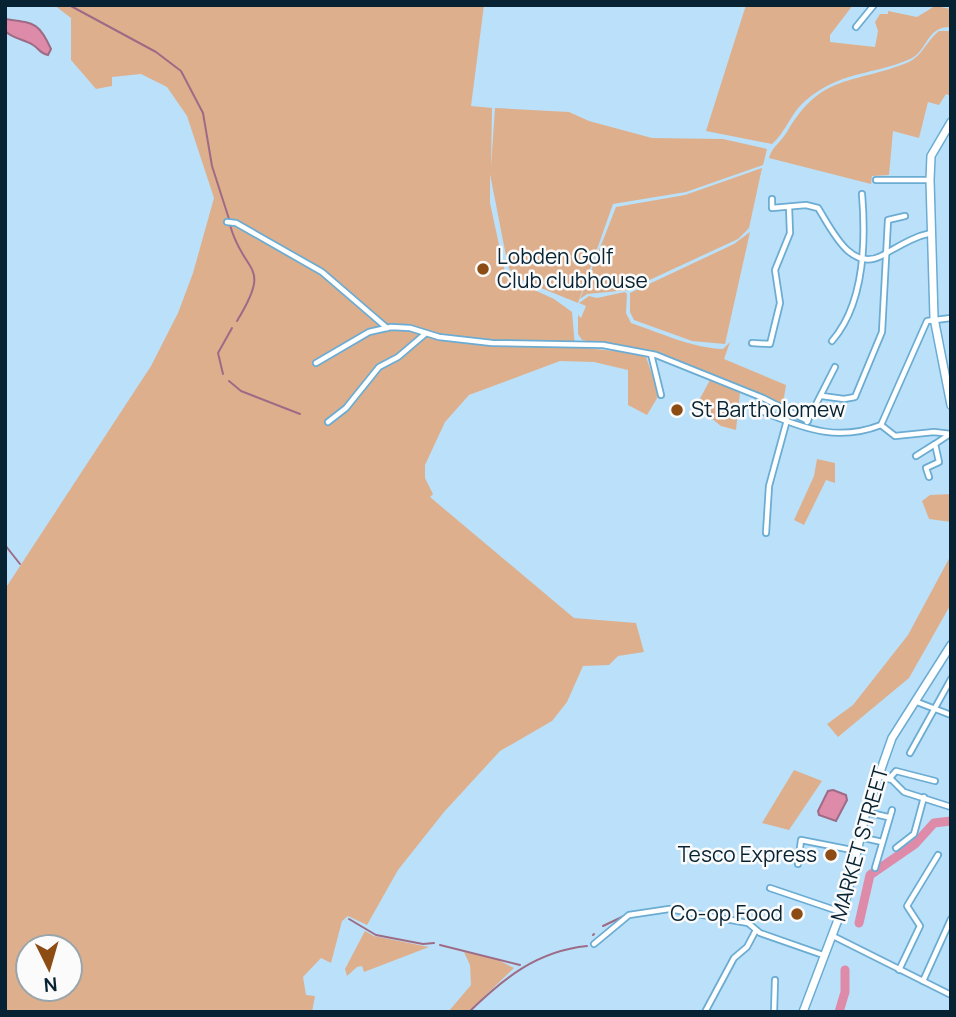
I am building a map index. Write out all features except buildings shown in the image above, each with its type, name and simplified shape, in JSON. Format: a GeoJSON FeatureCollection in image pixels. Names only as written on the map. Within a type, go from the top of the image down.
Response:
{"type":"FeatureCollection","features":[{"type":"Feature","properties":{"kind":"main road"},"geometry":{"type":"LineString","coordinates":[[951,122],[931,156],[930,180],[934,318],[951,405]]}},
{"type":"Feature","properties":{"kind":"main road","name":"MARKET STREET"},"geometry":{"type":"LineString","coordinates":[[803,1012],[841,912],[866,812],[892,738],[951,645]]}},
{"type":"Feature","properties":{"kind":"street"},"geometry":{"type":"LineString","coordinates":[[856,27],[874,5]]}},
{"type":"Feature","properties":{"kind":"street"},"geometry":{"type":"LineString","coordinates":[[876,180],[930,180]]}},
{"type":"Feature","properties":{"kind":"street"},"geometry":{"type":"LineString","coordinates":[[832,341],[850,315],[862,260],[862,194]]}},
{"type":"Feature","properties":{"kind":"street"},"geometry":{"type":"LineString","coordinates":[[772,199],[772,208],[818,208],[848,252],[862,260],[878,258],[920,235],[931,233]]}},
{"type":"Feature","properties":{"kind":"street"},"geometry":{"type":"LineString","coordinates":[[752,343],[770,344],[780,303],[775,270],[790,233],[789,207]]}},
{"type":"Feature","properties":{"kind":"street"},"geometry":{"type":"LineString","coordinates":[[822,396],[844,399],[855,397],[882,332],[887,220],[905,216]]}},
{"type":"Feature","properties":{"kind":"street"},"geometry":{"type":"LineString","coordinates":[[227,222],[236,223],[322,272],[387,328]]}},
{"type":"Feature","properties":{"kind":"street"},"geometry":{"type":"LineString","coordinates":[[881,425],[927,321],[934,318],[951,318]]}},
{"type":"Feature","properties":{"kind":"street"},"geometry":{"type":"LineString","coordinates":[[316,363],[369,332],[387,328],[410,328],[426,334],[492,343],[577,342],[651,354],[771,402],[808,421]]}},
{"type":"Feature","properties":{"kind":"street"},"geometry":{"type":"LineString","coordinates":[[328,422],[346,408],[380,367],[398,357],[426,334]]}},
{"type":"Feature","properties":{"kind":"street"},"geometry":{"type":"LineString","coordinates":[[651,354],[661,395]]}},
{"type":"Feature","properties":{"kind":"street"},"geometry":{"type":"LineString","coordinates":[[807,428],[835,367]]}},
{"type":"Feature","properties":{"kind":"street"},"geometry":{"type":"LineString","coordinates":[[753,408],[807,428],[846,435],[881,425]]}},
{"type":"Feature","properties":{"kind":"street"},"geometry":{"type":"LineString","coordinates":[[766,533],[769,486],[786,421]]}},
{"type":"Feature","properties":{"kind":"street"},"geometry":{"type":"LineString","coordinates":[[881,425],[895,436],[934,432],[950,434]]}},
{"type":"Feature","properties":{"kind":"street"},"geometry":{"type":"LineString","coordinates":[[916,456],[950,434]]}},
{"type":"Feature","properties":{"kind":"street"},"geometry":{"type":"LineString","coordinates":[[929,477],[926,468],[939,462],[935,444]]}},
{"type":"Feature","properties":{"kind":"street"},"geometry":{"type":"LineString","coordinates":[[910,753],[951,679]]}},
{"type":"Feature","properties":{"kind":"street"},"geometry":{"type":"LineString","coordinates":[[916,702],[951,715]]}},
{"type":"Feature","properties":{"kind":"street"},"geometry":{"type":"LineString","coordinates":[[889,779],[896,771],[935,781]]}},
{"type":"Feature","properties":{"kind":"street"},"geometry":{"type":"LineString","coordinates":[[878,776],[889,779],[904,792],[951,807]]}},
{"type":"Feature","properties":{"kind":"street"},"geometry":{"type":"LineString","coordinates":[[897,848],[914,834],[924,797]]}},
{"type":"Feature","properties":{"kind":"street"},"geometry":{"type":"LineString","coordinates":[[874,868],[892,810]]}},
{"type":"Feature","properties":{"kind":"street"},"geometry":{"type":"LineString","coordinates":[[866,812],[888,817]]}},
{"type":"Feature","properties":{"kind":"street"},"geometry":{"type":"LineString","coordinates":[[860,837],[882,842]]}},
{"type":"Feature","properties":{"kind":"street"},"geometry":{"type":"LineString","coordinates":[[798,864],[801,839],[857,850]]}},
{"type":"Feature","properties":{"kind":"street"},"geometry":{"type":"LineString","coordinates":[[899,970],[920,926],[907,906],[934,857]]}},
{"type":"Feature","properties":{"kind":"street"},"geometry":{"type":"LineString","coordinates":[[770,888],[841,912]]}},
{"type":"Feature","properties":{"kind":"street"},"geometry":{"type":"LineString","coordinates":[[594,944],[629,915],[669,909],[735,920],[823,955]]}},
{"type":"Feature","properties":{"kind":"street"},"geometry":{"type":"LineString","coordinates":[[923,981],[951,919]]}},
{"type":"Feature","properties":{"kind":"street"},"geometry":{"type":"LineString","coordinates":[[705,1012],[729,968],[756,929]]}},
{"type":"Feature","properties":{"kind":"street"},"geometry":{"type":"LineString","coordinates":[[833,936],[951,995]]}},
{"type":"Feature","properties":{"kind":"street"},"geometry":{"type":"LineString","coordinates":[[774,1012],[775,980]]}},
{"type":"Feature","properties":{"kind":"shaded area"},"geometry":{"type":"Polygon","coordinates":[[[54,5],[484,5],[471,106],[492,108],[491,167],[495,108],[569,112],[589,121],[652,138],[723,139],[767,149],[763,165],[686,192],[613,204],[578,303],[514,277],[508,266],[490,174],[490,203],[506,277],[554,299],[572,312],[575,347],[645,354],[659,395],[647,415],[628,405],[628,370],[594,362],[560,361],[469,395],[445,422],[425,465],[425,478],[433,494],[430,497],[574,618],[636,623],[644,652],[618,656],[609,665],[583,666],[567,702],[552,721],[500,751],[444,812],[398,870],[367,925],[348,916],[342,921],[331,963],[321,958],[303,977],[306,995],[315,996],[312,1012],[5,1012],[5,589],[151,366],[178,313],[193,273],[214,198],[187,116],[167,87],[141,74],[112,77],[112,86],[96,89],[71,60],[71,18],[54,5]]]}},
{"type":"Feature","properties":{"kind":"shaded area"},"geometry":{"type":"Polygon","coordinates":[[[746,5],[853,5],[830,35],[830,42],[875,47],[878,31],[875,22],[880,14],[888,14],[888,11],[917,17],[935,6],[951,9],[951,27],[937,30],[910,59],[844,79],[819,91],[800,106],[772,144],[706,131],[746,5]]]}},
{"type":"Feature","properties":{"kind":"shaded area"},"geometry":{"type":"Polygon","coordinates":[[[5,19],[29,23],[39,29],[51,49],[48,55],[30,43],[8,34],[5,31],[5,19]]]}},
{"type":"Feature","properties":{"kind":"shaded area"},"geometry":{"type":"Polygon","coordinates":[[[939,31],[951,31],[951,96],[946,94],[939,105],[928,102],[919,138],[893,131],[889,175],[872,176],[871,184],[769,158],[813,99],[840,83],[909,62],[918,56],[939,31]]]}},
{"type":"Feature","properties":{"kind":"shaded area"},"geometry":{"type":"Polygon","coordinates":[[[762,168],[749,228],[738,239],[628,290],[587,294],[580,299],[616,207],[685,195],[762,168]]]}},
{"type":"Feature","properties":{"kind":"shaded area"},"geometry":{"type":"Polygon","coordinates":[[[750,232],[725,344],[692,341],[634,320],[630,312],[630,293],[734,244],[750,232]]]}},
{"type":"Feature","properties":{"kind":"shaded area"},"geometry":{"type":"Polygon","coordinates":[[[625,292],[626,313],[631,323],[700,346],[723,349],[730,342],[724,359],[786,385],[783,404],[658,354],[582,340],[578,334],[578,315],[581,318],[586,306],[579,303],[589,296],[597,298],[625,292]]]}},
{"type":"Feature","properties":{"kind":"shaded area"},"geometry":{"type":"Polygon","coordinates":[[[710,380],[740,392],[736,430],[721,426],[696,406],[710,380]]]}},
{"type":"Feature","properties":{"kind":"shaded area"},"geometry":{"type":"Polygon","coordinates":[[[817,459],[835,463],[835,483],[826,480],[804,525],[794,520],[814,476],[817,459]]]}},
{"type":"Feature","properties":{"kind":"shaded area"},"geometry":{"type":"Polygon","coordinates":[[[951,494],[951,522],[929,519],[922,501],[930,495],[951,494]]]}},
{"type":"Feature","properties":{"kind":"shaded area"},"geometry":{"type":"Polygon","coordinates":[[[951,555],[951,604],[909,678],[838,737],[827,724],[853,705],[908,635],[951,555]]]}},
{"type":"Feature","properties":{"kind":"shaded area"},"geometry":{"type":"Polygon","coordinates":[[[794,770],[822,781],[789,830],[762,823],[794,770]]]}},
{"type":"Feature","properties":{"kind":"shaded area"},"geometry":{"type":"Polygon","coordinates":[[[828,791],[846,795],[847,800],[836,821],[819,815],[818,811],[828,791]]]}},
{"type":"Feature","properties":{"kind":"shaded area"},"geometry":{"type":"Polygon","coordinates":[[[365,931],[374,936],[429,947],[364,972],[362,966],[357,967],[347,976],[345,969],[365,931]]]}},
{"type":"Feature","properties":{"kind":"shaded area"},"geometry":{"type":"Polygon","coordinates":[[[464,952],[498,960],[514,968],[468,1012],[448,1012],[471,985],[470,965],[464,952]]]}},
{"type":"Feature","properties":{"kind":"waterway"},"geometry":{"type":"LineString","coordinates":[[69,5],[156,52],[181,71],[203,113],[212,166],[229,219]]}},
{"type":"Feature","properties":{"kind":"waterway"},"geometry":{"type":"LineString","coordinates":[[230,225],[254,278],[248,302],[237,321]]}},
{"type":"Feature","properties":{"kind":"waterway"},"geometry":{"type":"LineString","coordinates":[[223,374],[218,353],[232,328]]}},
{"type":"Feature","properties":{"kind":"waterway"},"geometry":{"type":"LineString","coordinates":[[229,381],[241,391],[300,414]]}},
{"type":"Feature","properties":{"kind":"waterway"},"geometry":{"type":"LineString","coordinates":[[5,545],[20,564]]}},
{"type":"Feature","properties":{"kind":"waterway"},"geometry":{"type":"LineString","coordinates":[[859,923],[870,875],[915,844],[934,823],[951,821]]}},
{"type":"Feature","properties":{"kind":"waterway"},"geometry":{"type":"LineString","coordinates":[[631,917],[650,913]]}},
{"type":"Feature","properties":{"kind":"waterway"},"geometry":{"type":"LineString","coordinates":[[603,926],[624,916]]}},
{"type":"Feature","properties":{"kind":"waterway"},"geometry":{"type":"LineString","coordinates":[[349,919],[376,935],[423,944],[434,943]]}},
{"type":"Feature","properties":{"kind":"waterway"},"geometry":{"type":"LineString","coordinates":[[440,945],[520,965]]}},
{"type":"Feature","properties":{"kind":"waterway"},"geometry":{"type":"LineString","coordinates":[[469,1012],[522,968],[552,954],[587,946]]}},
{"type":"Feature","properties":{"kind":"waterway"},"geometry":{"type":"LineString","coordinates":[[839,1012],[845,992],[845,970]]}},
{"type":"Feature","properties":{"kind":"place","name":"Lobden Golf Club clubhouse"},"geometry":{"type":"Point","coordinates":[483,269]}},
{"type":"Feature","properties":{"kind":"place","name":"St Bartholomew"},"geometry":{"type":"Point","coordinates":[677,410]}},
{"type":"Feature","properties":{"kind":"place","name":"Tesco Express"},"geometry":{"type":"Point","coordinates":[831,855]}},
{"type":"Feature","properties":{"kind":"place","name":"Co-op Food"},"geometry":{"type":"Point","coordinates":[797,914]}}]}
